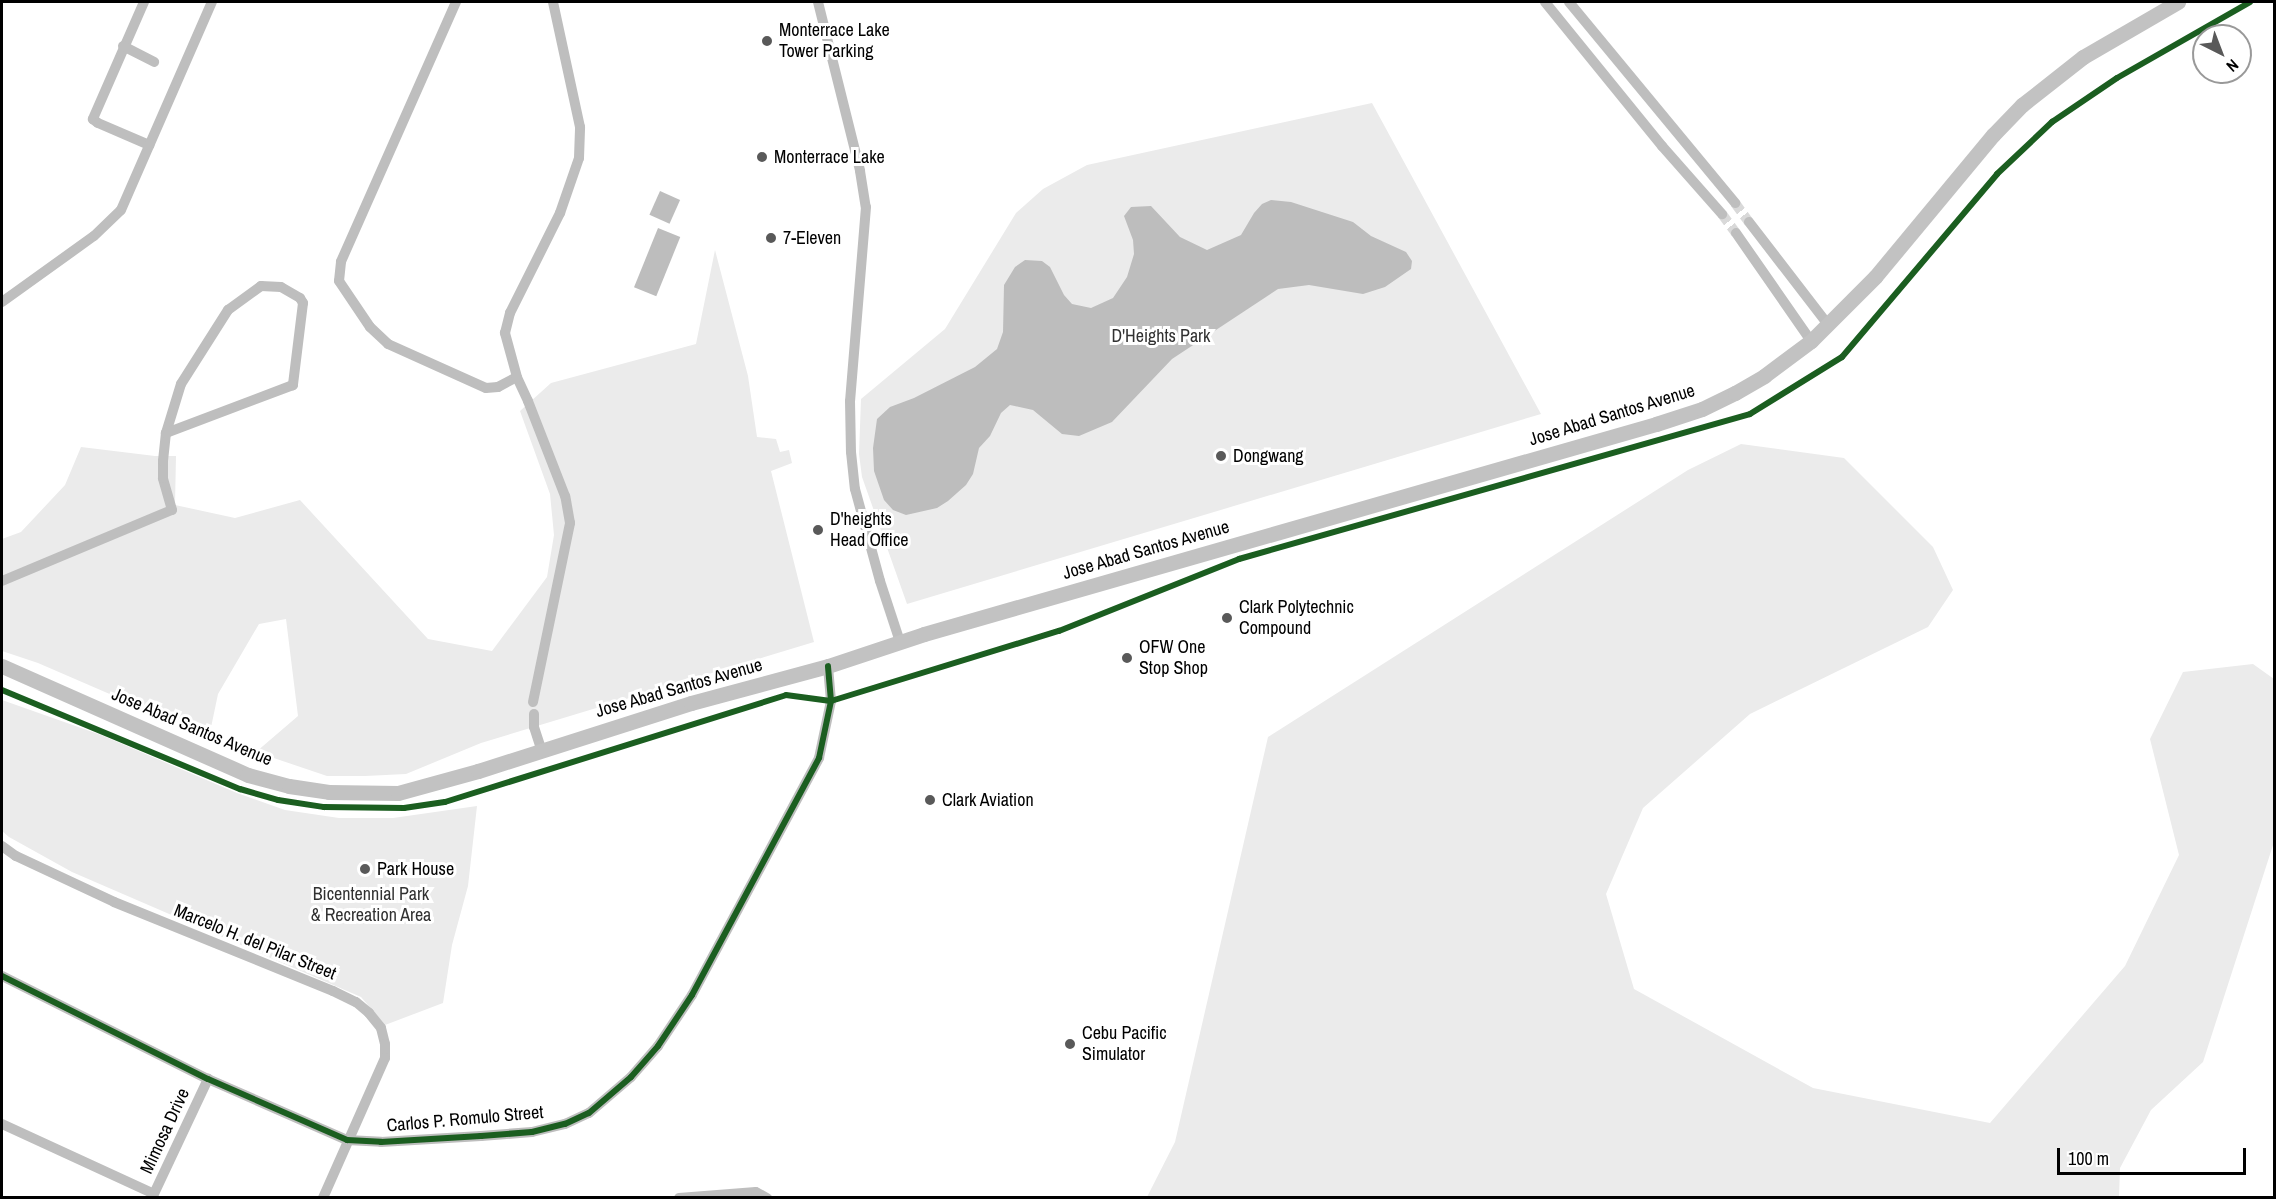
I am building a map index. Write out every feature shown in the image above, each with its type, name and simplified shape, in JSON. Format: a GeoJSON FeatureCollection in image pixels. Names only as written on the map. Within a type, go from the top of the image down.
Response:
{"type":"FeatureCollection","features":[{"type":"Feature","properties":{"kind":"main road","name":"Jose Abad Santos Avenue"},"geometry":{"type":"LineString","coordinates":[[2,666],[248,775],[289,786],[358,794],[398,793],[478,771],[691,703],[828,666],[900,642],[1656,424],[1702,409],[1735,393],[1764,376],[1811,341],[1829,326],[2022,105],[2083,57],[2178,2]]}},
{"type":"Feature","properties":{"kind":"street"},"geometry":{"type":"LineString","coordinates":[[144,2],[93,118],[98,123],[149,145]]}},
{"type":"Feature","properties":{"kind":"street"},"geometry":{"type":"LineString","coordinates":[[2,302],[94,236],[121,210],[213,2]]}},
{"type":"Feature","properties":{"kind":"street"},"geometry":{"type":"LineString","coordinates":[[456,2],[341,262],[339,281],[370,327],[388,344],[486,388],[498,387],[516,377]]}},
{"type":"Feature","properties":{"kind":"street"},"geometry":{"type":"LineString","coordinates":[[533,702],[570,523],[565,496],[516,377],[505,333],[510,313],[560,213],[579,158],[580,127],[553,2]]}},
{"type":"Feature","properties":{"kind":"street"},"geometry":{"type":"LineString","coordinates":[[818,2],[860,171],[866,207],[850,401],[853,470],[865,529],[900,642]]}},
{"type":"Feature","properties":{"kind":"street"},"geometry":{"type":"LineString","coordinates":[[1545,2],[1662,146],[1722,214]]}},
{"type":"Feature","properties":{"kind":"street"},"geometry":{"type":"LineString","coordinates":[[1569,2],[1735,203]]}},
{"type":"Feature","properties":{"kind":"street"},"geometry":{"type":"LineString","coordinates":[[123,46],[154,62]]}},
{"type":"Feature","properties":{"kind":"street"},"geometry":{"type":"LineString","coordinates":[[1749,222],[1829,326]]}},
{"type":"Feature","properties":{"kind":"street"},"geometry":{"type":"LineString","coordinates":[[1736,233],[1811,341]]}},
{"type":"Feature","properties":{"kind":"street"},"geometry":{"type":"LineString","coordinates":[[2,581],[172,510],[163,478],[166,433],[181,384],[228,310],[261,286],[281,287],[300,298],[303,303],[293,385],[166,433]]}},
{"type":"Feature","properties":{"kind":"street","name":"Carlos P. Romulo Street"},"geometry":{"type":"LineString","coordinates":[[2,976],[208,1079],[347,1140],[418,1141],[532,1132],[565,1124],[589,1113],[631,1077],[658,1046],[692,995],[819,758],[831,700],[828,666]]}},
{"type":"Feature","properties":{"kind":"street"},"geometry":{"type":"LineString","coordinates":[[534,714],[534,727],[542,749]]}},
{"type":"Feature","properties":{"kind":"street","name":"Marcelo H. del Pilar Street"},"geometry":{"type":"LineString","coordinates":[[2,846],[16,856],[114,902],[333,991],[356,1002],[369,1013],[381,1028],[385,1044],[385,1058],[323,1197]]}},
{"type":"Feature","properties":{"kind":"street","name":"Mimosa Drive"},"geometry":{"type":"LineString","coordinates":[[153,1196],[208,1079]]}},
{"type":"Feature","properties":{"kind":"street"},"geometry":{"type":"LineString","coordinates":[[2,1124],[153,1196]]}},
{"type":"Feature","properties":{"kind":"street"},"geometry":{"type":"LineString","coordinates":[[679,1197],[756,1191],[767,1197]]}},
{"type":"Feature","properties":{"kind":"green space","name":"D'Heights Park"},"geometry":{"type":"Polygon","coordinates":[[[1372,103],[1541,414],[907,604],[862,477],[859,454],[861,399],[945,329],[1016,213],[1043,189],[1087,165],[1372,103]]]}},
{"type":"Feature","properties":{"kind":"green space"},"geometry":{"type":"Polygon","coordinates":[[[715,250],[748,376],[757,437],[776,439],[780,452],[789,450],[792,463],[771,471],[814,642],[481,743],[406,774],[365,776],[327,776],[256,752],[298,716],[286,619],[259,624],[218,694],[209,737],[38,663],[2,651],[2,539],[21,532],[65,485],[81,447],[155,456],[176,456],[175,505],[235,518],[300,500],[428,639],[492,651],[547,577],[554,535],[550,494],[520,411],[551,383],[696,344],[715,250]]]}},
{"type":"Feature","properties":{"kind":"green space"},"geometry":{"type":"Polygon","coordinates":[[[1741,444],[1844,458],[1933,547],[1953,590],[1928,627],[1750,714],[1643,808],[1606,894],[1634,989],[1813,1088],[1990,1123],[2125,966],[2179,855],[2150,739],[2183,672],[2253,664],[2274,679],[2274,842],[2203,1062],[2151,1110],[2120,1168],[2119,1197],[1147,1197],[1175,1142],[1268,737],[1688,470],[1741,444]]]}},
{"type":"Feature","properties":{"kind":"green space","name":"Bicentennial Park & Recreation Area"},"geometry":{"type":"Polygon","coordinates":[[[2,700],[101,735],[237,793],[285,810],[339,818],[393,818],[477,806],[468,886],[452,945],[443,1003],[385,1025],[361,997],[72,872],[9,837],[2,831],[2,700]]]}},
{"type":"Feature","properties":{"kind":"shaded area"},"geometry":{"type":"Polygon","coordinates":[[[660,191],[680,200],[670,224],[649,215],[660,191]]]}},
{"type":"Feature","properties":{"kind":"shaded area"},"geometry":{"type":"Polygon","coordinates":[[[1271,200],[1291,202],[1353,222],[1371,236],[1406,252],[1412,261],[1411,269],[1385,287],[1363,294],[1309,285],[1278,289],[1172,359],[1112,422],[1079,436],[1062,434],[1033,410],[1010,405],[1001,413],[990,436],[979,448],[973,474],[966,485],[948,501],[937,508],[906,515],[893,510],[884,500],[874,471],[873,448],[877,419],[890,407],[914,398],[975,367],[997,349],[1003,332],[1004,285],[1015,267],[1025,260],[1042,261],[1050,267],[1064,295],[1072,304],[1091,308],[1113,298],[1127,277],[1134,254],[1133,240],[1124,216],[1131,207],[1151,206],[1180,237],[1207,250],[1241,235],[1254,213],[1262,204],[1271,200]]]}},
{"type":"Feature","properties":{"kind":"shaded area"},"geometry":{"type":"Polygon","coordinates":[[[658,228],[680,237],[656,296],[634,287],[658,228]]]}},
{"type":"Feature","properties":{"kind":"tunnel"},"geometry":{"type":"LineString","coordinates":[[1735,203],[1749,222]]}},
{"type":"Feature","properties":{"kind":"tunnel"},"geometry":{"type":"LineString","coordinates":[[1722,214],[1736,233]]}},
{"type":"Feature","properties":{"kind":"cycle path"},"geometry":{"type":"LineString","coordinates":[[2,690],[240,789],[278,800],[324,807],[404,808],[445,802],[786,695],[831,701],[1059,631],[1239,559],[1750,414],[1842,357],[1997,174],[2052,122],[2117,78],[2250,2]]}},
{"type":"Feature","properties":{"kind":"cycle path"},"geometry":{"type":"LineString","coordinates":[[2,976],[208,1079],[347,1140],[381,1142],[481,1136],[532,1132],[565,1124],[589,1113],[631,1077],[658,1046],[692,995],[819,758],[831,701],[828,666]]}},
{"type":"Feature","properties":{"kind":"place","name":"Monterrace Lake Tower Parking"},"geometry":{"type":"Point","coordinates":[767,41]}},
{"type":"Feature","properties":{"kind":"place","name":"Monterrace Lake"},"geometry":{"type":"Point","coordinates":[762,157]}},
{"type":"Feature","properties":{"kind":"place","name":"7-Eleven"},"geometry":{"type":"Point","coordinates":[771,238]}},
{"type":"Feature","properties":{"kind":"place","name":"Dongwang"},"geometry":{"type":"Point","coordinates":[1221,456]}},
{"type":"Feature","properties":{"kind":"place","name":"D'heights Head Office"},"geometry":{"type":"Point","coordinates":[818,530]}},
{"type":"Feature","properties":{"kind":"place","name":"Clark Polytechnic Compound"},"geometry":{"type":"Point","coordinates":[1227,618]}},
{"type":"Feature","properties":{"kind":"place","name":"OFW One Stop Shop"},"geometry":{"type":"Point","coordinates":[1127,658]}},
{"type":"Feature","properties":{"kind":"place","name":"Clark Aviation"},"geometry":{"type":"Point","coordinates":[930,800]}},
{"type":"Feature","properties":{"kind":"place","name":"Park House"},"geometry":{"type":"Point","coordinates":[365,869]}},
{"type":"Feature","properties":{"kind":"place","name":"Cebu Pacific Simulator"},"geometry":{"type":"Point","coordinates":[1070,1044]}}]}
